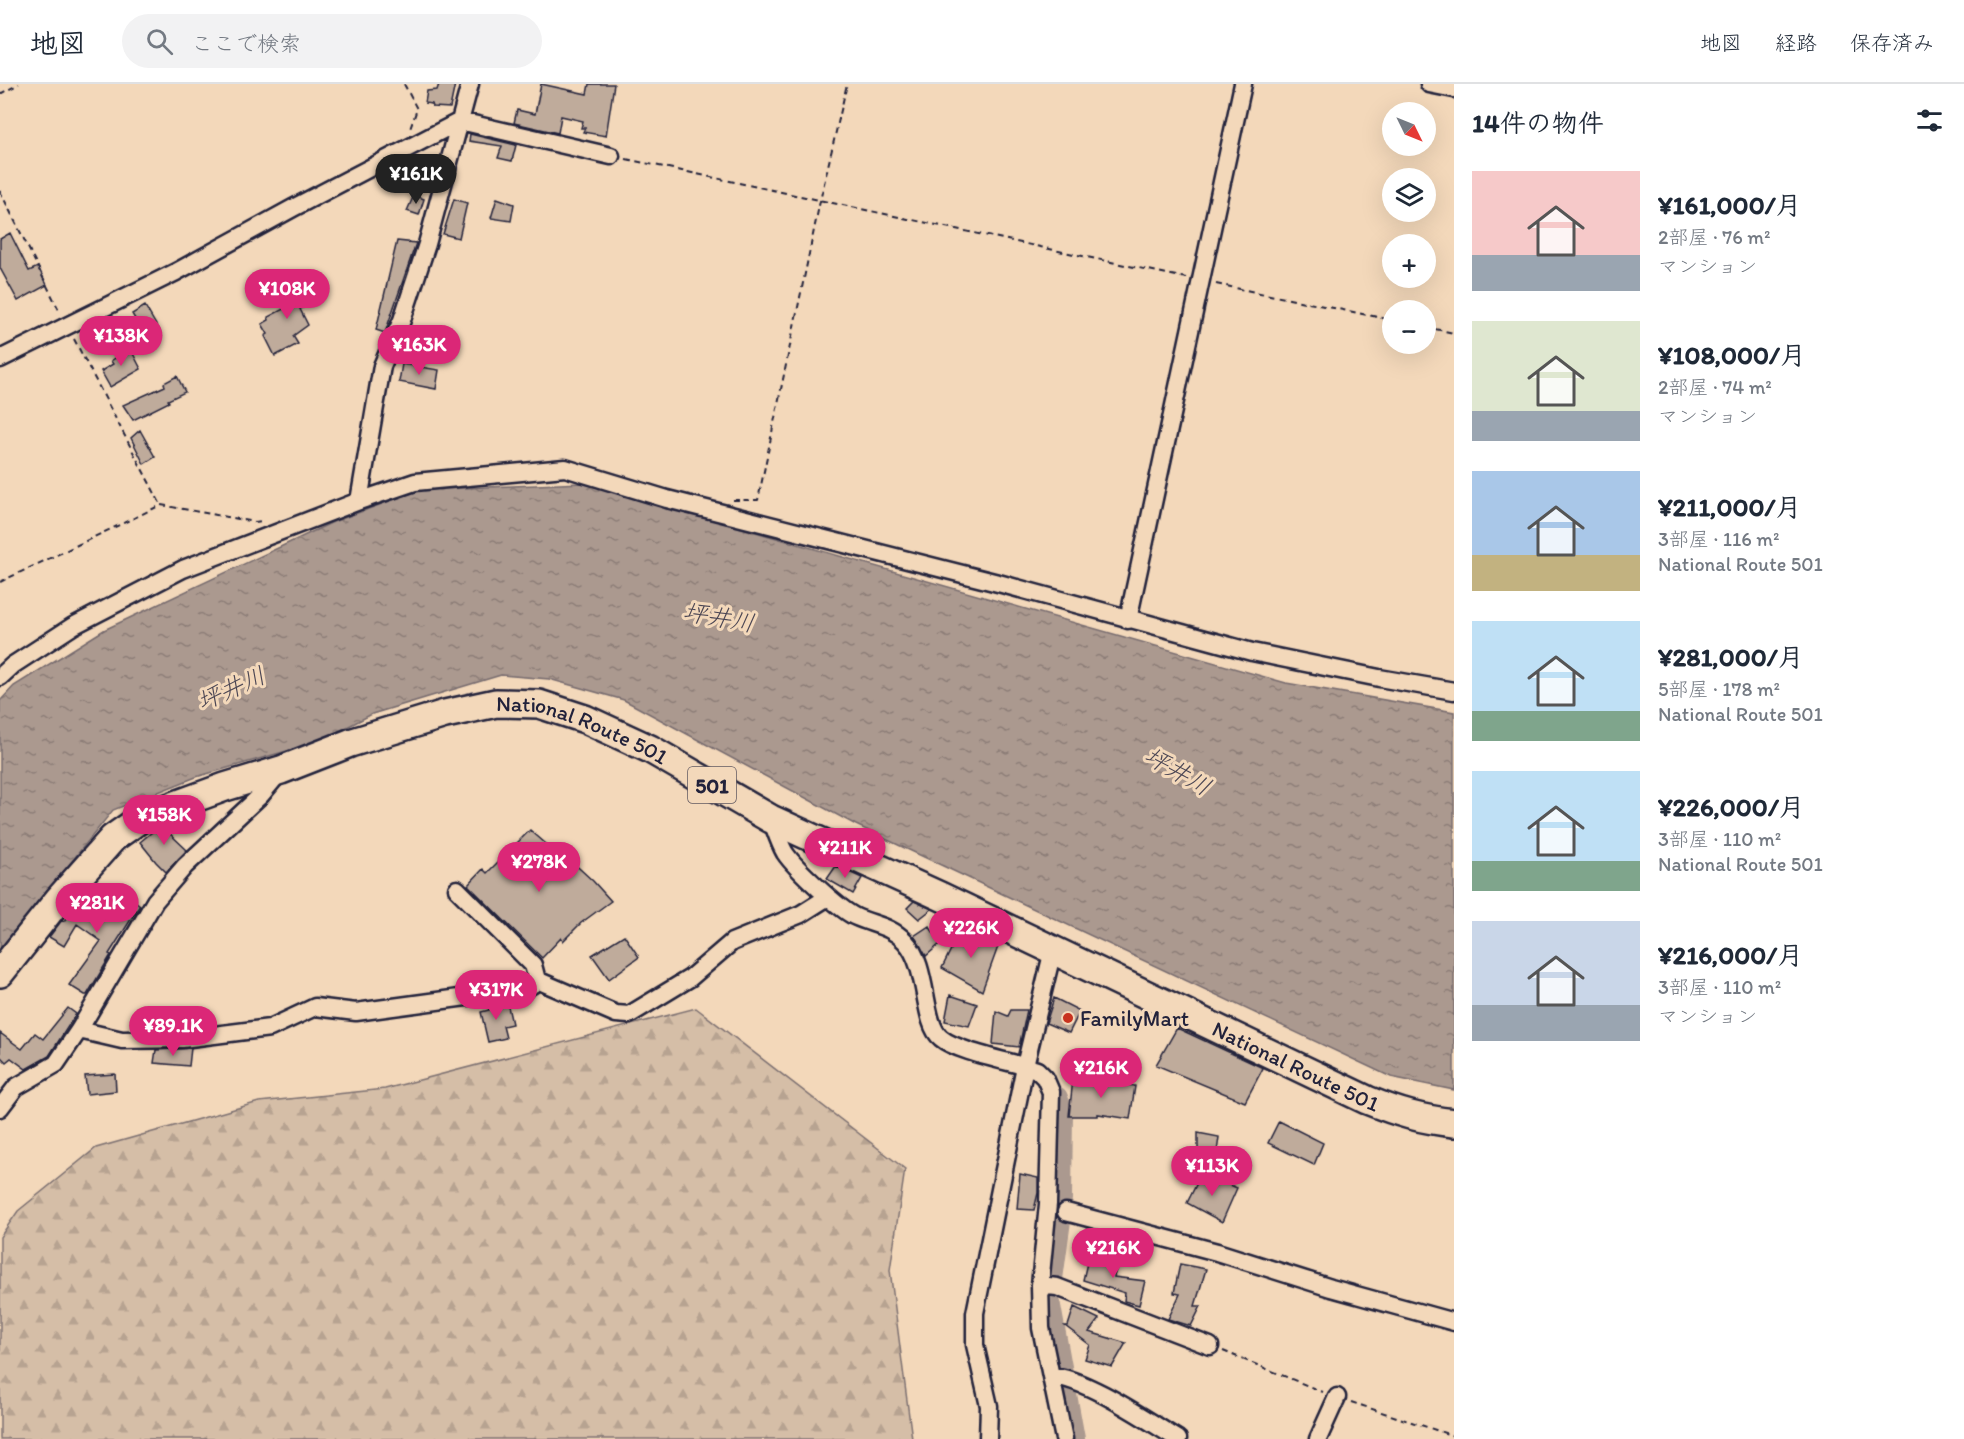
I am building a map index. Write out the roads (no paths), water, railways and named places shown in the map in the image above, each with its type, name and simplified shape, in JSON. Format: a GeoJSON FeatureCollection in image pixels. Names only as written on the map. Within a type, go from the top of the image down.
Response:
{"type":"FeatureCollection","features":[{"type":"Feature","properties":{"kind":"highway","name":"National Route 501"},"geometry":{"type":"LineString","coordinates":[[0,973],[59,899],[113,838],[143,817],[225,787],[281,770],[350,743],[445,714],[496,703],[539,704],[585,718],[650,749],[771,819],[940,896],[1367,1100],[1394,1112],[1422,1120],[1454,1123]]}},
{"type":"Feature","properties":{"kind":"street"},"geometry":{"type":"LineString","coordinates":[[359,501],[382,366],[402,320],[427,244],[470,84]]}},
{"type":"Feature","properties":{"kind":"street"},"geometry":{"type":"LineString","coordinates":[[1128,620],[1243,84]]}},
{"type":"Feature","properties":{"kind":"street"},"geometry":{"type":"LineString","coordinates":[[1429,84],[1454,89]]}},
{"type":"Feature","properties":{"kind":"street"},"geometry":{"type":"LineString","coordinates":[[0,358],[176,272],[460,121],[611,156]]}},
{"type":"Feature","properties":{"kind":"street"},"geometry":{"type":"LineString","coordinates":[[0,676],[73,626],[183,569],[359,501],[415,482],[565,468],[667,499],[1002,584],[1252,652],[1454,691]]}},
{"type":"Feature","properties":{"kind":"street"},"geometry":{"type":"LineString","coordinates":[[0,1108],[16,1087],[56,1064],[79,1030],[155,901],[184,866],[261,795],[281,770]]}},
{"type":"Feature","properties":{"kind":"street"},"geometry":{"type":"LineString","coordinates":[[771,819],[785,853],[828,897],[855,916],[889,928],[913,951],[922,973],[932,1024],[940,1038],[956,1047],[1037,1070],[1045,1078],[1051,1092],[1048,1204],[1049,1286],[1041,1328],[1058,1376],[1064,1439]]}},
{"type":"Feature","properties":{"kind":"street"},"geometry":{"type":"LineString","coordinates":[[457,889],[533,966],[537,980]]}},
{"type":"Feature","properties":{"kind":"street"},"geometry":{"type":"LineString","coordinates":[[537,980],[616,1014],[629,1015],[690,978],[732,942],[801,914],[828,897]]}},
{"type":"Feature","properties":{"kind":"street"},"geometry":{"type":"LineString","coordinates":[[988,1439],[989,1406],[975,1346],[975,1313],[1025,1066],[1053,950]]}},
{"type":"Feature","properties":{"kind":"street"},"geometry":{"type":"LineString","coordinates":[[79,1030],[122,1040],[182,1040],[270,1028],[315,1007],[356,1012],[525,989],[537,980]]}},
{"type":"Feature","properties":{"kind":"street"},"geometry":{"type":"LineString","coordinates":[[1066,1212],[1216,1252],[1331,1288],[1454,1322]]}},
{"type":"Feature","properties":{"kind":"street"},"geometry":{"type":"LineString","coordinates":[[1049,1286],[1210,1346]]}},
{"type":"Feature","properties":{"kind":"street"},"geometry":{"type":"LineString","coordinates":[[1058,1376],[1086,1385],[1178,1439]]}},
{"type":"Feature","properties":{"kind":"street"},"geometry":{"type":"LineString","coordinates":[[1318,1439],[1337,1397]]}},
{"type":"Feature","properties":{"kind":"water","name":"坪井川"},"geometry":{"type":"Polygon","coordinates":[[[583,483],[1286,683],[1454,712],[1454,1090],[1391,1077],[856,825],[624,700],[549,679],[501,675],[372,714],[318,742],[196,777],[113,810],[0,950],[0,701],[14,686],[104,630],[333,522],[420,490],[583,483]]]}},
{"type":"Feature","properties":{"kind":"waterway"},"geometry":{"type":"LineString","coordinates":[[1056,1098],[1061,1111],[1060,1199]]}},
{"type":"Feature","properties":{"kind":"waterway"},"geometry":{"type":"LineString","coordinates":[[1060,1213],[1048,1301],[1073,1439]]}},
{"type":"Feature","properties":{"kind":"place","name":"FamilyMart"},"geometry":{"type":"Point","coordinates":[1068,1018]}}]}
